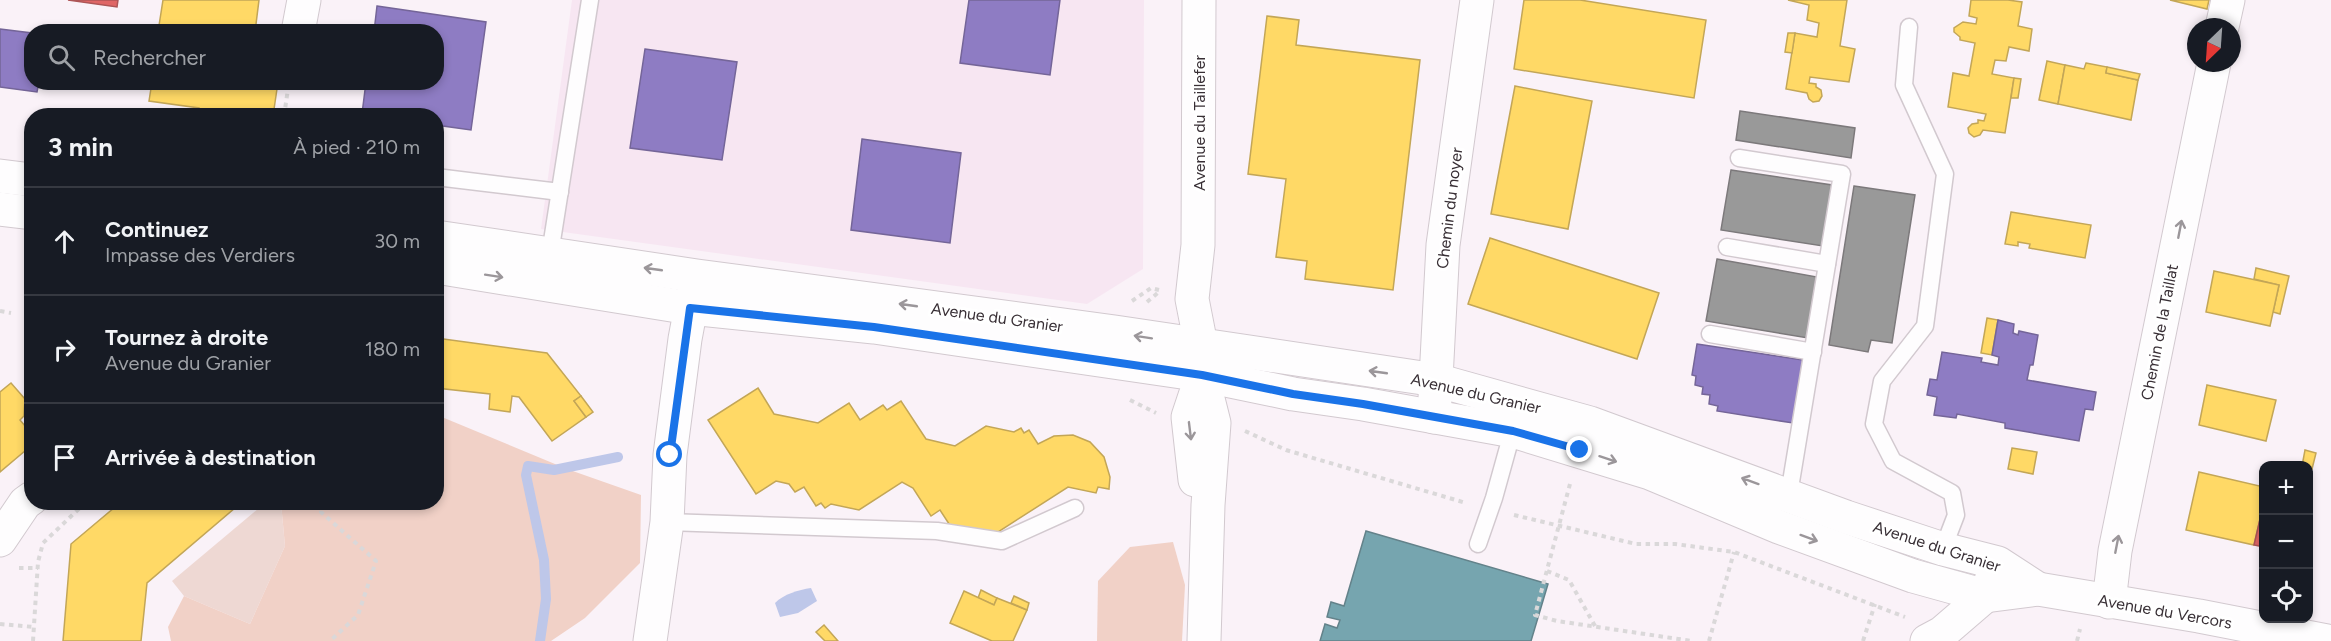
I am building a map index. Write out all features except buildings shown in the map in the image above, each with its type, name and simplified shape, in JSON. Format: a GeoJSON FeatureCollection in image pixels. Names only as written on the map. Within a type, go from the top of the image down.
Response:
{"type":"FeatureCollection","features":[{"type":"Feature","properties":{"kind":"street"},"geometry":{"type":"LineString","coordinates":[[300,24],[304,0]]}},
{"type":"Feature","properties":{"kind":"street","name":"Avenue du Taillefer"},"geometry":{"type":"LineString","coordinates":[[1199,0],[1198,245],[1192,299],[1214,423],[1204,584],[1204,641]]}},
{"type":"Feature","properties":{"kind":"street","name":"Chemin du noyer"},"geometry":{"type":"LineString","coordinates":[[1434,417],[1443,245],[1477,0]]}},
{"type":"Feature","properties":{"kind":"street"},"geometry":{"type":"LineString","coordinates":[[2224,18],[2228,0]]}},
{"type":"Feature","properties":{"kind":"street","name":"Chemin de la Taillat"},"geometry":{"type":"LineString","coordinates":[[2109,602],[2117,539],[2212,72]]}},
{"type":"Feature","properties":{"kind":"street"},"geometry":{"type":"LineString","coordinates":[[0,176],[24,179]]}},
{"type":"Feature","properties":{"kind":"street"},"geometry":{"type":"LineString","coordinates":[[0,209],[24,212]]}},
{"type":"Feature","properties":{"kind":"street","name":"Avenue du Granier"},"geometry":{"type":"LineString","coordinates":[[444,239],[690,308],[1201,360],[1436,380],[1779,527],[1930,581],[1985,596],[2038,589]]}},
{"type":"Feature","properties":{"kind":"street","name":"Avenue du Granier"},"geometry":{"type":"LineString","coordinates":[[444,267],[697,276],[1201,360],[1293,394],[1434,417],[1516,416],[1590,423],[1846,517],[1943,549],[1998,563],[2038,589]]}},
{"type":"Feature","properties":{"kind":"street"},"geometry":{"type":"LineString","coordinates":[[650,641],[667,522],[670,455],[690,308],[697,276]]}},
{"type":"Feature","properties":{"kind":"street"},"geometry":{"type":"LineString","coordinates":[[0,540],[24,504]]}},
{"type":"Feature","properties":{"kind":"street"},"geometry":{"type":"LineString","coordinates":[[1934,637],[1985,596],[1998,563]]}},
{"type":"Feature","properties":{"kind":"street","name":"Avenue du Vercors"},"geometry":{"type":"LineString","coordinates":[[2038,589],[2330,640]]}},
{"type":"Feature","properties":{"kind":"lane"},"geometry":{"type":"LineString","coordinates":[[547,269],[590,0]]}},
{"type":"Feature","properties":{"kind":"lane"},"geometry":{"type":"LineString","coordinates":[[1909,27],[1904,85],[1945,174],[1925,326],[1882,381],[1874,424],[1893,460],[1952,493],[1956,515],[1930,581]]}},
{"type":"Feature","properties":{"kind":"lane"},"geometry":{"type":"LineString","coordinates":[[1739,158],[1842,174],[1790,495],[1779,527]]}},
{"type":"Feature","properties":{"kind":"lane"},"geometry":{"type":"LineString","coordinates":[[444,178],[560,192]]}},
{"type":"Feature","properties":{"kind":"lane"},"geometry":{"type":"LineString","coordinates":[[1727,248],[1827,264]]}},
{"type":"Feature","properties":{"kind":"lane"},"geometry":{"type":"LineString","coordinates":[[1710,334],[1813,352]]}},
{"type":"Feature","properties":{"kind":"lane"},"geometry":{"type":"LineString","coordinates":[[1478,544],[1516,416]]}},
{"type":"Feature","properties":{"kind":"lane"},"geometry":{"type":"LineString","coordinates":[[667,522],[937,531],[1002,542],[1075,508]]}},
{"type":"Feature","properties":{"kind":"path"},"geometry":{"type":"LineString","coordinates":[[285,108],[288,90]]}},
{"type":"Feature","properties":{"kind":"path"},"geometry":{"type":"LineString","coordinates":[[0,311],[11,313]]}},
{"type":"Feature","properties":{"kind":"path"},"geometry":{"type":"LineString","coordinates":[[1244,430],[1286,450],[1428,493],[1558,526],[1636,544],[1675,544],[1734,552],[1875,604],[1934,637]]}},
{"type":"Feature","properties":{"kind":"path"},"geometry":{"type":"LineString","coordinates":[[1571,480],[1535,615],[1692,641]]}},
{"type":"Feature","properties":{"kind":"path"},"geometry":{"type":"LineString","coordinates":[[33,641],[38,568],[43,543],[78,510]]}},
{"type":"Feature","properties":{"kind":"path"},"geometry":{"type":"LineString","coordinates":[[321,510],[376,561],[358,615],[330,641]]}},
{"type":"Feature","properties":{"kind":"path"},"geometry":{"type":"LineString","coordinates":[[1709,641],[1734,552]]}},
{"type":"Feature","properties":{"kind":"path"},"geometry":{"type":"LineString","coordinates":[[20,568],[38,568]]}},
{"type":"Feature","properties":{"kind":"path"},"geometry":{"type":"LineString","coordinates":[[1547,571],[1569,580],[1595,626]]}},
{"type":"Feature","properties":{"kind":"path"},"geometry":{"type":"LineString","coordinates":[[1863,641],[1875,604]]}},
{"type":"Feature","properties":{"kind":"path"},"geometry":{"type":"LineString","coordinates":[[0,624],[34,627]]}},
{"type":"Feature","properties":{"kind":"shaded area"},"geometry":{"type":"Polygon","coordinates":[[[572,0],[1144,0],[1143,269],[1087,304],[541,229],[572,0]]]}},
{"type":"Feature","properties":{"kind":"shaded area"},"geometry":{"type":"Polygon","coordinates":[[[444,418],[567,469],[641,495],[640,563],[585,618],[551,641],[171,641],[168,627],[184,596],[250,624],[285,546],[282,510],[444,510],[444,418]]]}},
{"type":"Feature","properties":{"kind":"shaded area"},"geometry":{"type":"Polygon","coordinates":[[[257,510],[282,510],[285,546],[250,624],[184,596],[172,581],[257,510]]]}},
{"type":"Feature","properties":{"kind":"shaded area"},"geometry":{"type":"Polygon","coordinates":[[[1173,542],[1185,585],[1182,641],[1097,641],[1098,581],[1130,547],[1173,542]]]}},
{"type":"Feature","properties":{"kind":"water"},"geometry":{"type":"Polygon","coordinates":[[[811,588],[817,601],[798,613],[780,617],[775,603],[792,593],[811,588]]]}},
{"type":"Feature","properties":{"kind":"waterway"},"geometry":{"type":"LineString","coordinates":[[540,641],[546,599],[544,560],[526,475],[528,466],[554,470],[618,457]]}},
{"type":"Feature","properties":{"kind":"route"},"geometry":{"type":"LineString","coordinates":[[670,455],[690,308],[874,327],[1202,375],[1293,394],[1513,431],[1580,450]]}}]}
